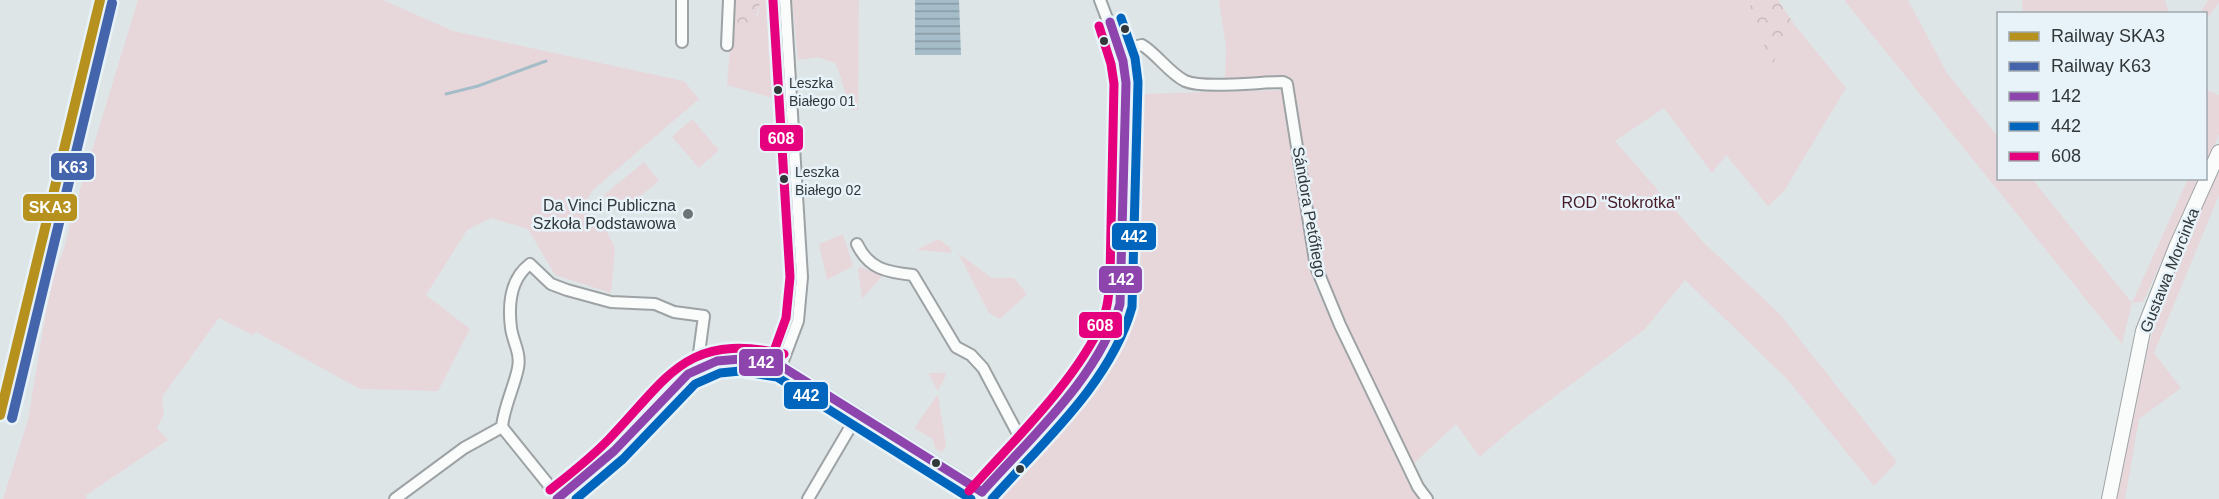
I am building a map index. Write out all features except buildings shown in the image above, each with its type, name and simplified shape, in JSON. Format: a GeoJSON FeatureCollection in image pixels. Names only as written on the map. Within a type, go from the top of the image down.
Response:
{"type":"FeatureCollection","features":[{"type":"Feature","properties":{"kind":"street"},"geometry":{"type":"LineString","coordinates":[[682,0],[682,42]]}},
{"type":"Feature","properties":{"kind":"street"},"geometry":{"type":"LineString","coordinates":[[727,45],[729,0]]}},
{"type":"Feature","properties":{"kind":"street"},"geometry":{"type":"LineString","coordinates":[[781,366],[798,321],[802,265],[785,0]]}},
{"type":"Feature","properties":{"kind":"street"},"geometry":{"type":"LineString","coordinates":[[502,427],[559,498],[614,451],[679,382],[697,368],[717,361],[741,360],[781,366],[858,414],[980,496],[1090,370],[1107,343],[1117,315],[1122,278],[1126,92],[1119,50],[1106,2]]}},
{"type":"Feature","properties":{"kind":"street","name":"Sándora Petőfiego"},"geometry":{"type":"LineString","coordinates":[[1119,50],[1142,45],[1184,80],[1206,86],[1229,83],[1283,82],[1287,84],[1316,267],[1327,297],[1401,452],[1427,499]]}},
{"type":"Feature","properties":{"kind":"street","name":"Gustawa Morcinka"},"geometry":{"type":"LineString","coordinates":[[2207,179],[2219,152]]}},
{"type":"Feature","properties":{"kind":"street","name":"Gustawa Morcinka"},"geometry":{"type":"LineString","coordinates":[[2109,499],[2143,332],[2176,247],[2206,180]]}},
{"type":"Feature","properties":{"kind":"street"},"geometry":{"type":"LineString","coordinates":[[857,244],[865,260],[888,271],[913,275],[956,347],[971,355],[983,368],[1019,436],[1026,444]]}},
{"type":"Feature","properties":{"kind":"street"},"geometry":{"type":"LineString","coordinates":[[395,499],[464,448],[502,427],[519,368],[519,353],[511,328],[511,292],[520,272],[530,264],[551,284],[578,293],[610,302],[655,304],[674,312],[704,316],[697,368]]}},
{"type":"Feature","properties":{"kind":"street"},"geometry":{"type":"LineString","coordinates":[[808,499],[858,414]]}},
{"type":"Feature","properties":{"kind":"green space"},"geometry":{"type":"Polygon","coordinates":[[[138,0],[383,0],[453,31],[684,81],[699,99],[593,190],[581,209],[602,221],[615,248],[611,293],[555,275],[528,229],[491,218],[467,230],[426,295],[470,329],[438,391],[360,389],[256,332],[253,335],[219,318],[162,397],[164,415],[157,428],[168,440],[85,496],[87,499],[3,499],[28,420],[51,282],[64,249],[138,0]]]}},
{"type":"Feature","properties":{"kind":"green space"},"geometry":{"type":"Polygon","coordinates":[[[733,0],[775,1],[760,3],[753,28],[737,25],[732,21],[733,0]]]}},
{"type":"Feature","properties":{"kind":"green space"},"geometry":{"type":"Polygon","coordinates":[[[792,0],[859,0],[858,110],[852,110],[835,63],[818,57],[798,60],[792,0]]]}},
{"type":"Feature","properties":{"kind":"green space","name":"ROD \"Stokrotka\""},"geometry":{"type":"Polygon","coordinates":[[[1219,0],[1753,0],[1749,9],[1772,64],[1794,24],[1846,88],[1784,191],[1768,206],[1726,155],[1712,173],[1664,108],[1615,141],[1703,242],[1778,312],[1897,462],[1874,486],[1787,379],[1685,280],[1645,329],[1514,427],[1480,457],[1456,424],[1411,466],[1323,277],[1291,78],[1225,81],[1226,47],[1219,0]]]}},
{"type":"Feature","properties":{"kind":"green space"},"geometry":{"type":"Polygon","coordinates":[[[1753,0],[1778,0],[1794,24],[1772,65],[1749,9],[1753,0]]]}},
{"type":"Feature","properties":{"kind":"green space"},"geometry":{"type":"Polygon","coordinates":[[[1844,0],[1908,0],[1947,73],[1997,136],[1997,180],[2033,180],[2132,303],[2122,344],[1844,0]]]}},
{"type":"Feature","properties":{"kind":"green space"},"geometry":{"type":"Polygon","coordinates":[[[2022,0],[2165,0],[2169,12],[2023,12],[2022,0]]]}},
{"type":"Feature","properties":{"kind":"green space"},"geometry":{"type":"Polygon","coordinates":[[[2208,0],[2219,0],[2207,19],[2207,12],[2201,12],[2208,0]]]}},
{"type":"Feature","properties":{"kind":"green space"},"geometry":{"type":"Polygon","coordinates":[[[775,1],[781,60],[777,62],[775,77],[783,86],[783,101],[727,85],[732,21],[758,16],[760,3],[775,1]]]}},
{"type":"Feature","properties":{"kind":"green space"},"geometry":{"type":"Polygon","coordinates":[[[1284,90],[1315,286],[1408,483],[1420,499],[991,499],[1091,386],[1127,331],[1141,94],[1284,90]]]}},
{"type":"Feature","properties":{"kind":"green space"},"geometry":{"type":"Polygon","coordinates":[[[2207,90],[2219,95],[2219,134],[2207,163],[2207,90]]]}},
{"type":"Feature","properties":{"kind":"green space"},"geometry":{"type":"Polygon","coordinates":[[[692,119],[719,150],[699,168],[672,137],[692,119]]]}},
{"type":"Feature","properties":{"kind":"green space"},"geometry":{"type":"Polygon","coordinates":[[[644,162],[659,181],[619,213],[604,195],[644,162]]]}},
{"type":"Feature","properties":{"kind":"green space"},"geometry":{"type":"Polygon","coordinates":[[[2219,164],[2219,195],[2154,353],[2181,388],[2139,419],[2125,499],[2113,499],[2133,399],[2170,272],[2219,164]]]}},
{"type":"Feature","properties":{"kind":"green space"},"geometry":{"type":"Polygon","coordinates":[[[2188,180],[2199,180],[2143,302],[2132,303],[2188,180]]]}},
{"type":"Feature","properties":{"kind":"green space"},"geometry":{"type":"Polygon","coordinates":[[[843,234],[853,266],[827,280],[819,244],[843,234]]]}},
{"type":"Feature","properties":{"kind":"green space"},"geometry":{"type":"Polygon","coordinates":[[[938,239],[950,247],[952,253],[917,250],[938,239]]]}},
{"type":"Feature","properties":{"kind":"green space"},"geometry":{"type":"Polygon","coordinates":[[[958,253],[992,278],[1014,278],[1027,294],[1000,319],[989,313],[958,253]]]}},
{"type":"Feature","properties":{"kind":"green space"},"geometry":{"type":"Polygon","coordinates":[[[859,267],[883,275],[862,299],[858,269],[859,267]]]}},
{"type":"Feature","properties":{"kind":"green space"},"geometry":{"type":"Polygon","coordinates":[[[928,373],[947,373],[938,391],[928,373]]]}},
{"type":"Feature","properties":{"kind":"green space"},"geometry":{"type":"Polygon","coordinates":[[[938,394],[946,446],[942,452],[935,449],[933,439],[914,428],[938,394]]]}},
{"type":"Feature","properties":{"kind":"water"},"geometry":{"type":"Polygon","coordinates":[[[915,0],[959,0],[961,55],[915,55],[915,0]]]}},
{"type":"Feature","properties":{"kind":"waterway"},"geometry":{"type":"LineString","coordinates":[[446,94],[478,86],[546,61]]}},
{"type":"Feature","properties":{"kind":"rail line","name":"SKA3"},"geometry":{"type":"LineString","coordinates":[[0,415],[100,0]]}},
{"type":"Feature","properties":{"kind":"rail line","name":"K63"},"geometry":{"type":"LineString","coordinates":[[12,418],[112,3]]}},
{"type":"Feature","properties":{"kind":"transit line","name":"608"},"geometry":{"type":"LineString","coordinates":[[770,362],[786,318],[790,277],[773,1]]}},
{"type":"Feature","properties":{"kind":"transit line","name":"442"},"geometry":{"type":"LineString","coordinates":[[992,499],[1053,433],[1092,386],[1122,334],[1132,307],[1138,82],[1135,58],[1121,18]]}},
{"type":"Feature","properties":{"kind":"transit line","name":"142"},"geometry":{"type":"LineString","coordinates":[[982,492],[1042,427],[1080,381],[1097,356],[1120,304],[1126,83],[1123,61],[1110,22]]}},
{"type":"Feature","properties":{"kind":"transit line","name":"608"},"geometry":{"type":"LineString","coordinates":[[969,491],[1023,432],[1077,366],[1091,344],[1106,311],[1110,277],[1114,84],[1111,64],[1099,26]]}},
{"type":"Feature","properties":{"kind":"transit line","name":"608"},"geometry":{"type":"LineString","coordinates":[[550,490],[602,446],[648,396],[682,365],[701,355],[723,349],[751,349],[784,354]]}},
{"type":"Feature","properties":{"kind":"transit line","name":"142"},"geometry":{"type":"LineString","coordinates":[[557,499],[614,451],[688,374],[717,361],[741,359],[781,366],[982,492]]}},
{"type":"Feature","properties":{"kind":"transit line","name":"442"},"geometry":{"type":"LineString","coordinates":[[576,499],[623,459],[695,384],[720,373],[740,371],[777,377],[971,499]]}},
{"type":"Feature","properties":{"kind":"place","name":"Leszka Białego 01"},"geometry":{"type":"Point","coordinates":[778,90]}},
{"type":"Feature","properties":{"kind":"place","name":"Leszka Białego 02"},"geometry":{"type":"Point","coordinates":[784,179]}},
{"type":"Feature","properties":{"kind":"place","name":"Da Vinci Publiczna Szkoła Podstawowa"},"geometry":{"type":"Point","coordinates":[688,214]}}]}
